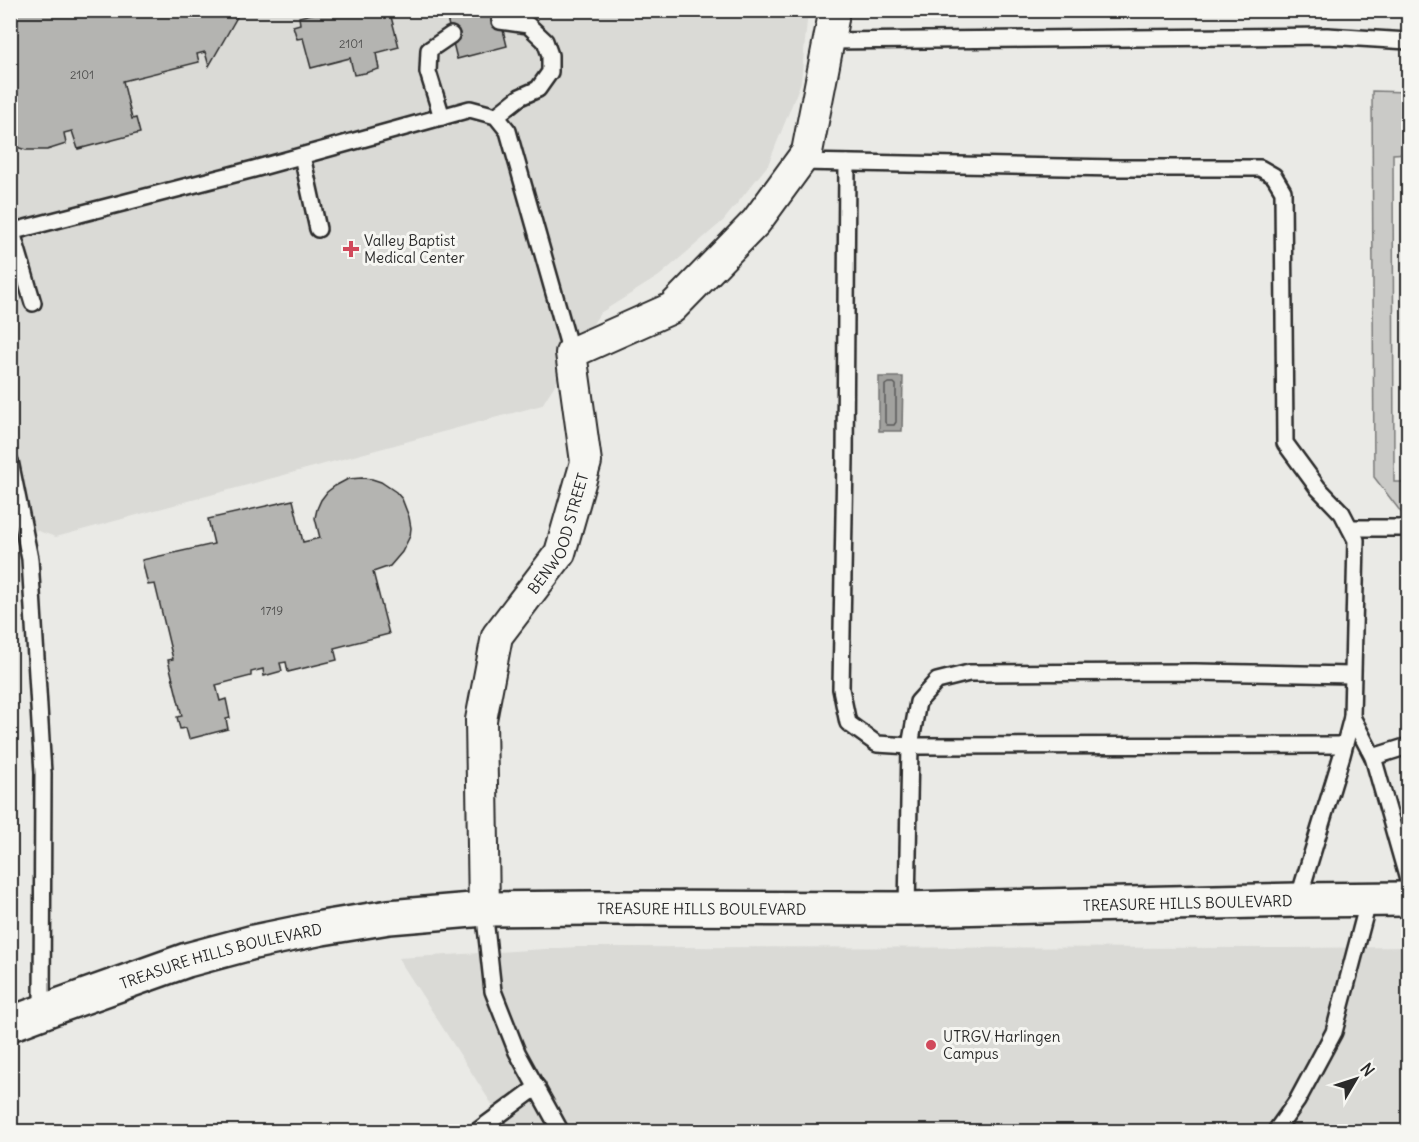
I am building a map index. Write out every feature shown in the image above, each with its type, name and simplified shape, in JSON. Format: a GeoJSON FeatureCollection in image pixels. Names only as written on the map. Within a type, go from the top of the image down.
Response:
{"type":"FeatureCollection","features":[{"type":"Feature","properties":{"kind":"street"},"geometry":{"type":"LineString","coordinates":[[571,352],[672,308],[756,222],[807,152],[833,10]]}},
{"type":"Feature","properties":{"kind":"street","name":"BENWOOD STREET"},"geometry":{"type":"LineString","coordinates":[[484,909],[481,720],[497,636],[560,553],[586,462],[571,352]]}},
{"type":"Feature","properties":{"kind":"street","name":"TREASURE HILLS BOULEVARD"},"geometry":{"type":"LineString","coordinates":[[10,1024],[188,960],[254,942],[389,917],[484,909],[907,909],[1408,899]]}},
{"type":"Feature","properties":{"kind":"lane"},"geometry":{"type":"LineString","coordinates":[[496,116],[520,97],[538,89],[550,72],[550,55],[545,41],[528,25],[500,21]]}},
{"type":"Feature","properties":{"kind":"lane"},"geometry":{"type":"LineString","coordinates":[[442,117],[428,72],[429,50],[451,35]]}},
{"type":"Feature","properties":{"kind":"lane"},"geometry":{"type":"LineString","coordinates":[[829,41],[1327,36],[1408,41]]}},
{"type":"Feature","properties":{"kind":"lane"},"geometry":{"type":"LineString","coordinates":[[33,303],[11,232],[302,156],[470,109],[496,116],[508,131],[571,352]]}},
{"type":"Feature","properties":{"kind":"lane"},"geometry":{"type":"LineString","coordinates":[[302,156],[318,229]]}},
{"type":"Feature","properties":{"kind":"lane"},"geometry":{"type":"LineString","coordinates":[[800,162],[1119,168],[1260,168],[1274,176],[1282,191],[1285,443],[1318,488],[1342,513],[1356,540],[1352,717],[1298,900]]}},
{"type":"Feature","properties":{"kind":"lane"},"geometry":{"type":"LineString","coordinates":[[847,163],[841,689],[848,723],[877,744],[910,746],[1344,745]]}},
{"type":"Feature","properties":{"kind":"lane"},"geometry":{"type":"LineString","coordinates":[[10,461],[30,559],[43,773],[42,1011]]}},
{"type":"Feature","properties":{"kind":"lane"},"geometry":{"type":"LineString","coordinates":[[1350,528],[1408,528]]}},
{"type":"Feature","properties":{"kind":"lane"},"geometry":{"type":"LineString","coordinates":[[907,909],[910,746],[918,702],[937,681],[969,673],[1195,672],[1352,675]]}},
{"type":"Feature","properties":{"kind":"lane"},"geometry":{"type":"LineString","coordinates":[[1352,717],[1372,757],[1408,880]]}},
{"type":"Feature","properties":{"kind":"lane"},"geometry":{"type":"LineString","coordinates":[[1372,757],[1408,746]]}},
{"type":"Feature","properties":{"kind":"lane"},"geometry":{"type":"LineString","coordinates":[[1275,1131],[1297,1101],[1334,1032],[1369,899]]}},
{"type":"Feature","properties":{"kind":"lane"},"geometry":{"type":"LineString","coordinates":[[484,909],[493,991],[518,1052],[561,1131]]}},
{"type":"Feature","properties":{"kind":"lane"},"geometry":{"type":"LineString","coordinates":[[476,1131],[537,1088]]}},
{"type":"Feature","properties":{"kind":"shaded area","name":"Valley Baptist Medical Center"},"geometry":{"type":"Polygon","coordinates":[[[11,11],[808,11],[801,82],[768,165],[723,221],[659,276],[600,313],[542,405],[56,537],[11,522],[11,11]]]}},
{"type":"Feature","properties":{"kind":"shaded area"},"geometry":{"type":"Polygon","coordinates":[[[1372,91],[1408,92],[1408,153],[1393,154],[1394,482],[1408,482],[1408,516],[1404,516],[1374,477],[1372,91]]]}},
{"type":"Feature","properties":{"kind":"shaded area","name":"UTRGV Harlingen Campus"},"geometry":{"type":"Polygon","coordinates":[[[577,947],[1408,947],[1408,1131],[509,1131],[398,958],[577,947]]]}},
{"type":"Feature","properties":{"kind":"water"},"geometry":{"type":"Polygon","coordinates":[[[879,377],[903,377],[902,431],[879,431],[879,377]]]}},
{"type":"Feature","properties":{"kind":"building"},"geometry":{"type":"Polygon","coordinates":[[[10,10],[241,10],[209,66],[205,52],[197,54],[199,62],[123,81],[132,119],[136,118],[140,133],[78,149],[72,131],[64,133],[66,144],[47,150],[26,150],[10,145],[10,10]]]}},
{"type":"Feature","properties":{"kind":"building"},"geometry":{"type":"Polygon","coordinates":[[[316,10],[395,10],[390,13],[399,47],[376,53],[379,69],[365,73],[354,75],[350,58],[311,68],[303,38],[297,39],[293,26],[300,24],[299,17],[316,13],[316,10]]]}},
{"type":"Feature","properties":{"kind":"building"},"geometry":{"type":"Polygon","coordinates":[[[445,10],[498,10],[507,46],[457,59],[445,10]]]}},
{"type":"Feature","properties":{"kind":"building"},"geometry":{"type":"Polygon","coordinates":[[[362,478],[381,482],[396,492],[402,499],[411,528],[410,536],[402,552],[390,566],[373,572],[389,634],[334,648],[337,660],[288,672],[286,662],[280,663],[282,671],[264,676],[263,669],[251,672],[251,676],[216,685],[220,701],[226,699],[230,718],[226,719],[228,729],[189,739],[186,728],[180,729],[177,717],[182,716],[168,660],[173,659],[155,584],[148,585],[142,560],[214,544],[208,519],[293,500],[303,542],[320,538],[315,518],[321,500],[327,492],[348,479],[362,478]]]}},
{"type":"Feature","properties":{"kind":"place","name":"Valley Baptist Medical Center"},"geometry":{"type":"Point","coordinates":[351,249]}},
{"type":"Feature","properties":{"kind":"place","name":"UTRGV Harlingen Campus"},"geometry":{"type":"Point","coordinates":[931,1045]}}]}
